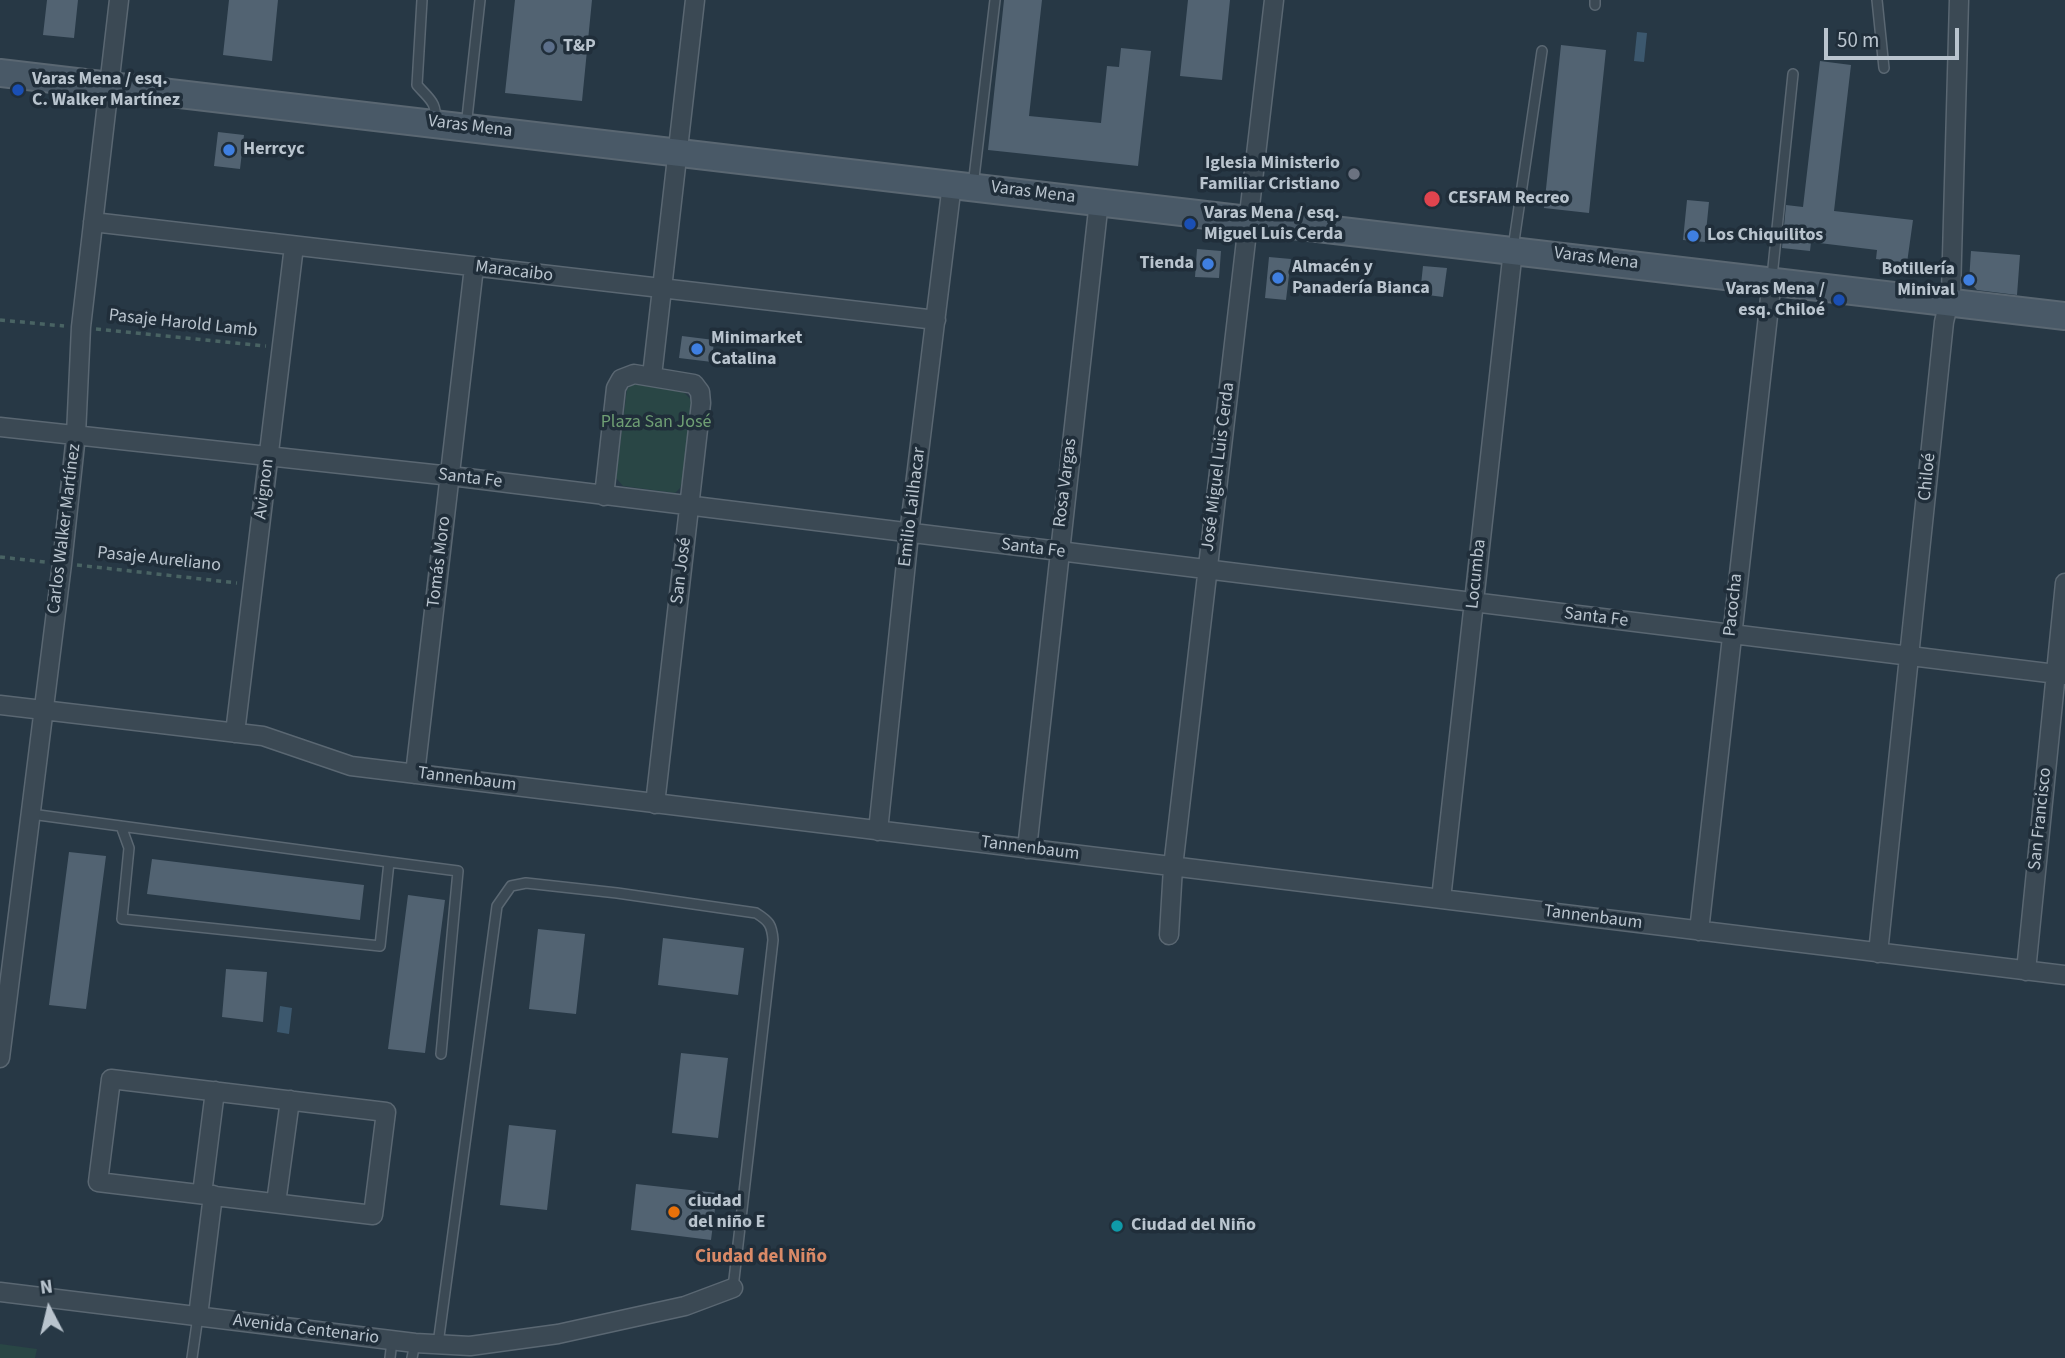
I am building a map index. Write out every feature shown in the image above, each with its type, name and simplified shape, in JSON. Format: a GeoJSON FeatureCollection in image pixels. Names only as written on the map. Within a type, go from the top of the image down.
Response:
{"type":"FeatureCollection","features":[{"type":"Feature","properties":{"kind":"street","name":"Carlos Walker Martínez"},"geometry":{"type":"LineString","coordinates":[[0,1058],[44,710],[55,563],[76,435],[81,327],[119,0]]}},
{"type":"Feature","properties":{"kind":"street"},"geometry":{"type":"LineString","coordinates":[[652,376],[695,0]]}},
{"type":"Feature","properties":{"kind":"street","name":"José Miguel Luis Cerda"},"geometry":{"type":"LineString","coordinates":[[1169,935],[1173,867],[1275,0]]}},
{"type":"Feature","properties":{"kind":"street","name":"Chiloé"},"geometry":{"type":"LineString","coordinates":[[1878,953],[1942,338],[1951,293],[1959,0]]}},
{"type":"Feature","properties":{"kind":"street","name":"Varas Mena"},"geometry":{"type":"LineString","coordinates":[[0,73],[2065,316]]}},
{"type":"Feature","properties":{"kind":"street","name":"Emilio Lailhacar"},"geometry":{"type":"LineString","coordinates":[[878,831],[909,534],[936,320],[963,185]]}},
{"type":"Feature","properties":{"kind":"street","name":"Rosa Vargas"},"geometry":{"type":"LineString","coordinates":[[1027,849],[1098,201]]}},
{"type":"Feature","properties":{"kind":"street","name":"Maracaibo"},"geometry":{"type":"LineString","coordinates":[[93,222],[936,320]]}},
{"type":"Feature","properties":{"kind":"street","name":"Avignon"},"geometry":{"type":"LineString","coordinates":[[235,733],[294,246]]}},
{"type":"Feature","properties":{"kind":"street","name":"Locumba"},"geometry":{"type":"LineString","coordinates":[[1441,899],[1513,250]]}},
{"type":"Feature","properties":{"kind":"street","name":"Tomás Moro"},"geometry":{"type":"LineString","coordinates":[[415,774],[474,267]]}},
{"type":"Feature","properties":{"kind":"street","name":"Pacocha"},"geometry":{"type":"LineString","coordinates":[[1699,931],[1772,280]]}},
{"type":"Feature","properties":{"kind":"street","name":"San José"},"geometry":{"type":"LineString","coordinates":[[604,496],[617,384],[623,376],[652,376],[691,383],[701,395],[655,803]]}},
{"type":"Feature","properties":{"kind":"street","name":"Santa Fe"},"geometry":{"type":"LineString","coordinates":[[0,427],[451,476],[2060,675]]}},
{"type":"Feature","properties":{"kind":"street","name":"San Francisco"},"geometry":{"type":"LineString","coordinates":[[2026,971],[2060,675],[2065,583]]}},
{"type":"Feature","properties":{"kind":"street","name":"Tannenbaum"},"geometry":{"type":"LineString","coordinates":[[0,705],[279,740],[339,764],[415,774],[2065,975]]}},
{"type":"Feature","properties":{"kind":"street"},"geometry":{"type":"LineString","coordinates":[[111,1079],[290,1100],[386,1112],[373,1215],[98,1182],[111,1079]]}},
{"type":"Feature","properties":{"kind":"street"},"geometry":{"type":"LineString","coordinates":[[198,1316],[215,1091]]}},
{"type":"Feature","properties":{"kind":"street"},"geometry":{"type":"LineString","coordinates":[[276,1203],[290,1100]]}},
{"type":"Feature","properties":{"kind":"street","name":"Avenida Centenario"},"geometry":{"type":"LineString","coordinates":[[0,1292],[198,1316],[413,1351],[438,1344],[470,1346],[558,1334],[685,1306],[733,1288]]}},
{"type":"Feature","properties":{"kind":"lane"},"geometry":{"type":"LineString","coordinates":[[422,0],[417,85],[433,100],[436,123]]}},
{"type":"Feature","properties":{"kind":"lane"},"geometry":{"type":"LineString","coordinates":[[466,127],[480,0]]}},
{"type":"Feature","properties":{"kind":"lane"},"geometry":{"type":"LineString","coordinates":[[963,185],[995,0]]}},
{"type":"Feature","properties":{"kind":"lane"},"geometry":{"type":"LineString","coordinates":[[1877,0],[1884,68]]}},
{"type":"Feature","properties":{"kind":"lane"},"geometry":{"type":"LineString","coordinates":[[1513,250],[1542,51]]}},
{"type":"Feature","properties":{"kind":"lane"},"geometry":{"type":"LineString","coordinates":[[1772,280],[1793,74]]}},
{"type":"Feature","properties":{"kind":"lane"},"geometry":{"type":"LineString","coordinates":[[31,814],[458,871],[441,1054]]}},
{"type":"Feature","properties":{"kind":"lane"},"geometry":{"type":"LineString","coordinates":[[121,827],[129,848],[122,919],[380,946],[389,862]]}},
{"type":"Feature","properties":{"kind":"lane"},"geometry":{"type":"LineString","coordinates":[[438,1344],[497,906],[510,886],[526,883],[617,893],[756,914],[768,920],[772,928],[772,940],[733,1288]]}},
{"type":"Feature","properties":{"kind":"lane"},"geometry":{"type":"LineString","coordinates":[[192,1358],[198,1316]]}},
{"type":"Feature","properties":{"kind":"path"},"geometry":{"type":"LineString","coordinates":[[0,320],[62,326]]}},
{"type":"Feature","properties":{"kind":"path","name":"Pasaje Harold Lamb"},"geometry":{"type":"LineString","coordinates":[[81,327],[282,348]]}},
{"type":"Feature","properties":{"kind":"path","name":"Pasaje Aureliano"},"geometry":{"type":"LineString","coordinates":[[0,557],[253,585]]}},
{"type":"Feature","properties":{"kind":"green space","name":"Plaza San José"},"geometry":{"type":"Polygon","coordinates":[[[633,384],[682,390],[692,401],[683,479],[675,493],[623,486],[616,478],[627,389],[633,384]]]}},
{"type":"Feature","properties":{"kind":"green space"},"geometry":{"type":"Polygon","coordinates":[[[0,1344],[37,1349],[35,1358],[0,1358],[0,1344]]]}},
{"type":"Feature","properties":{"kind":"water"},"geometry":{"type":"Polygon","coordinates":[[[1637,32],[1647,33],[1644,62],[1634,61],[1637,32]]]}},
{"type":"Feature","properties":{"kind":"water"},"geometry":{"type":"Polygon","coordinates":[[[280,1006],[292,1008],[289,1034],[277,1032],[280,1006]]]}},
{"type":"Feature","properties":{"kind":"building"},"geometry":{"type":"Polygon","coordinates":[[[47,0],[78,0],[74,38],[43,35],[47,0]]]}},
{"type":"Feature","properties":{"kind":"building"},"geometry":{"type":"Polygon","coordinates":[[[229,0],[278,0],[272,61],[223,55],[229,0]]]}},
{"type":"Feature","properties":{"kind":"building","name":"T&P"},"geometry":{"type":"Polygon","coordinates":[[[515,0],[592,0],[582,101],[505,93],[515,0]]]}},
{"type":"Feature","properties":{"kind":"building"},"geometry":{"type":"Polygon","coordinates":[[[1004,0],[1042,0],[1029,116],[1101,123],[1107,66],[1119,67],[1121,48],[1151,51],[1138,166],[988,150],[1004,0]]]}},
{"type":"Feature","properties":{"kind":"building"},"geometry":{"type":"Polygon","coordinates":[[[1188,0],[1230,0],[1222,80],[1180,76],[1188,0]]]}},
{"type":"Feature","properties":{"kind":"building"},"geometry":{"type":"Polygon","coordinates":[[[1561,45],[1606,50],[1589,213],[1544,208],[1561,45]]]}},
{"type":"Feature","properties":{"kind":"building"},"geometry":{"type":"Polygon","coordinates":[[[1820,61],[1851,65],[1834,211],[1913,220],[1907,263],[1876,259],[1877,250],[1811,242],[1810,251],[1782,248],[1786,205],[1803,207],[1820,61]]]}},
{"type":"Feature","properties":{"kind":"building","name":"Herrcyc"},"geometry":{"type":"Polygon","coordinates":[[[218,132],[244,135],[240,169],[214,166],[218,132]]]}},
{"type":"Feature","properties":{"kind":"building"},"geometry":{"type":"Polygon","coordinates":[[[1687,200],[1709,202],[1705,242],[1683,240],[1687,200]]]}},
{"type":"Feature","properties":{"kind":"building","name":"Tienda"},"geometry":{"type":"Polygon","coordinates":[[[1197,249],[1221,251],[1219,278],[1195,277],[1197,249]]]}},
{"type":"Feature","properties":{"kind":"building"},"geometry":{"type":"Polygon","coordinates":[[[1971,251],[2020,255],[2017,295],[1977,290],[1969,281],[1971,251]]]}},
{"type":"Feature","properties":{"kind":"building","name":"Almacén y Panadería Bianca"},"geometry":{"type":"Polygon","coordinates":[[[1269,257],[1291,259],[1286,300],[1265,298],[1269,257]]]}},
{"type":"Feature","properties":{"kind":"building"},"geometry":{"type":"Polygon","coordinates":[[[1423,266],[1447,268],[1443,297],[1420,294],[1423,266]]]}},
{"type":"Feature","properties":{"kind":"building","name":"Minimarket Catalina"},"geometry":{"type":"Polygon","coordinates":[[[682,336],[714,340],[712,362],[679,358],[682,336]]]}},
{"type":"Feature","properties":{"kind":"building"},"geometry":{"type":"Polygon","coordinates":[[[69,852],[106,856],[86,1009],[49,1005],[69,852]]]}},
{"type":"Feature","properties":{"kind":"building"},"geometry":{"type":"Polygon","coordinates":[[[152,859],[364,885],[360,920],[147,894],[152,859]]]}},
{"type":"Feature","properties":{"kind":"building"},"geometry":{"type":"Polygon","coordinates":[[[408,895],[445,900],[425,1053],[388,1049],[408,895]]]}},
{"type":"Feature","properties":{"kind":"building"},"geometry":{"type":"Polygon","coordinates":[[[538,929],[585,934],[576,1014],[529,1009],[538,929]]]}},
{"type":"Feature","properties":{"kind":"building"},"geometry":{"type":"Polygon","coordinates":[[[663,938],[744,948],[738,995],[658,985],[663,938]]]}},
{"type":"Feature","properties":{"kind":"building"},"geometry":{"type":"Polygon","coordinates":[[[226,969],[267,972],[263,1022],[222,1017],[226,969]]]}},
{"type":"Feature","properties":{"kind":"building"},"geometry":{"type":"Polygon","coordinates":[[[681,1053],[728,1058],[718,1138],[672,1133],[681,1053]]]}},
{"type":"Feature","properties":{"kind":"building"},"geometry":{"type":"Polygon","coordinates":[[[509,1125],[556,1130],[547,1210],[500,1205],[509,1125]]]}},
{"type":"Feature","properties":{"kind":"building","name":"ciudad del niño E"},"geometry":{"type":"Polygon","coordinates":[[[636,1184],[717,1193],[711,1240],[631,1230],[636,1184]]]}},
{"type":"Feature","properties":{"kind":"place","name":"T&P"},"geometry":{"type":"Point","coordinates":[549,47]}},
{"type":"Feature","properties":{"kind":"place","name":"Varas Mena / esq. C. Walker Martínez"},"geometry":{"type":"Point","coordinates":[18,90]}},
{"type":"Feature","properties":{"kind":"place","name":"Herrcyc"},"geometry":{"type":"Point","coordinates":[229,150]}},
{"type":"Feature","properties":{"kind":"place","name":"Iglesia Ministerio Familiar Cristiano"},"geometry":{"type":"Point","coordinates":[1354,174]}},
{"type":"Feature","properties":{"kind":"place","name":"CESFAM Recreo"},"geometry":{"type":"Point","coordinates":[1432,199]}},
{"type":"Feature","properties":{"kind":"place","name":"Varas Mena / esq. Miguel Luis Cerda"},"geometry":{"type":"Point","coordinates":[1190,224]}},
{"type":"Feature","properties":{"kind":"place","name":"Los Chiquilitos"},"geometry":{"type":"Point","coordinates":[1693,236]}},
{"type":"Feature","properties":{"kind":"place","name":"Tienda"},"geometry":{"type":"Point","coordinates":[1208,264]}},
{"type":"Feature","properties":{"kind":"place","name":"Almacén y Panadería Bianca"},"geometry":{"type":"Point","coordinates":[1278,278]}},
{"type":"Feature","properties":{"kind":"place","name":"Botillería Minival"},"geometry":{"type":"Point","coordinates":[1969,280]}},
{"type":"Feature","properties":{"kind":"place","name":"Varas Mena / esq. Chiloé"},"geometry":{"type":"Point","coordinates":[1839,300]}},
{"type":"Feature","properties":{"kind":"place","name":"Minimarket Catalina"},"geometry":{"type":"Point","coordinates":[697,349]}},
{"type":"Feature","properties":{"kind":"place","name":"ciudad del niño E"},"geometry":{"type":"Point","coordinates":[674,1212]}},
{"type":"Feature","properties":{"kind":"place","name":"Ciudad del Niño"},"geometry":{"type":"Point","coordinates":[1117,1226]}},
{"type":"Feature","properties":{"kind":"district","name":"Ciudad del Niño"},"geometry":{"type":"Point","coordinates":[761,1258]}}]}
